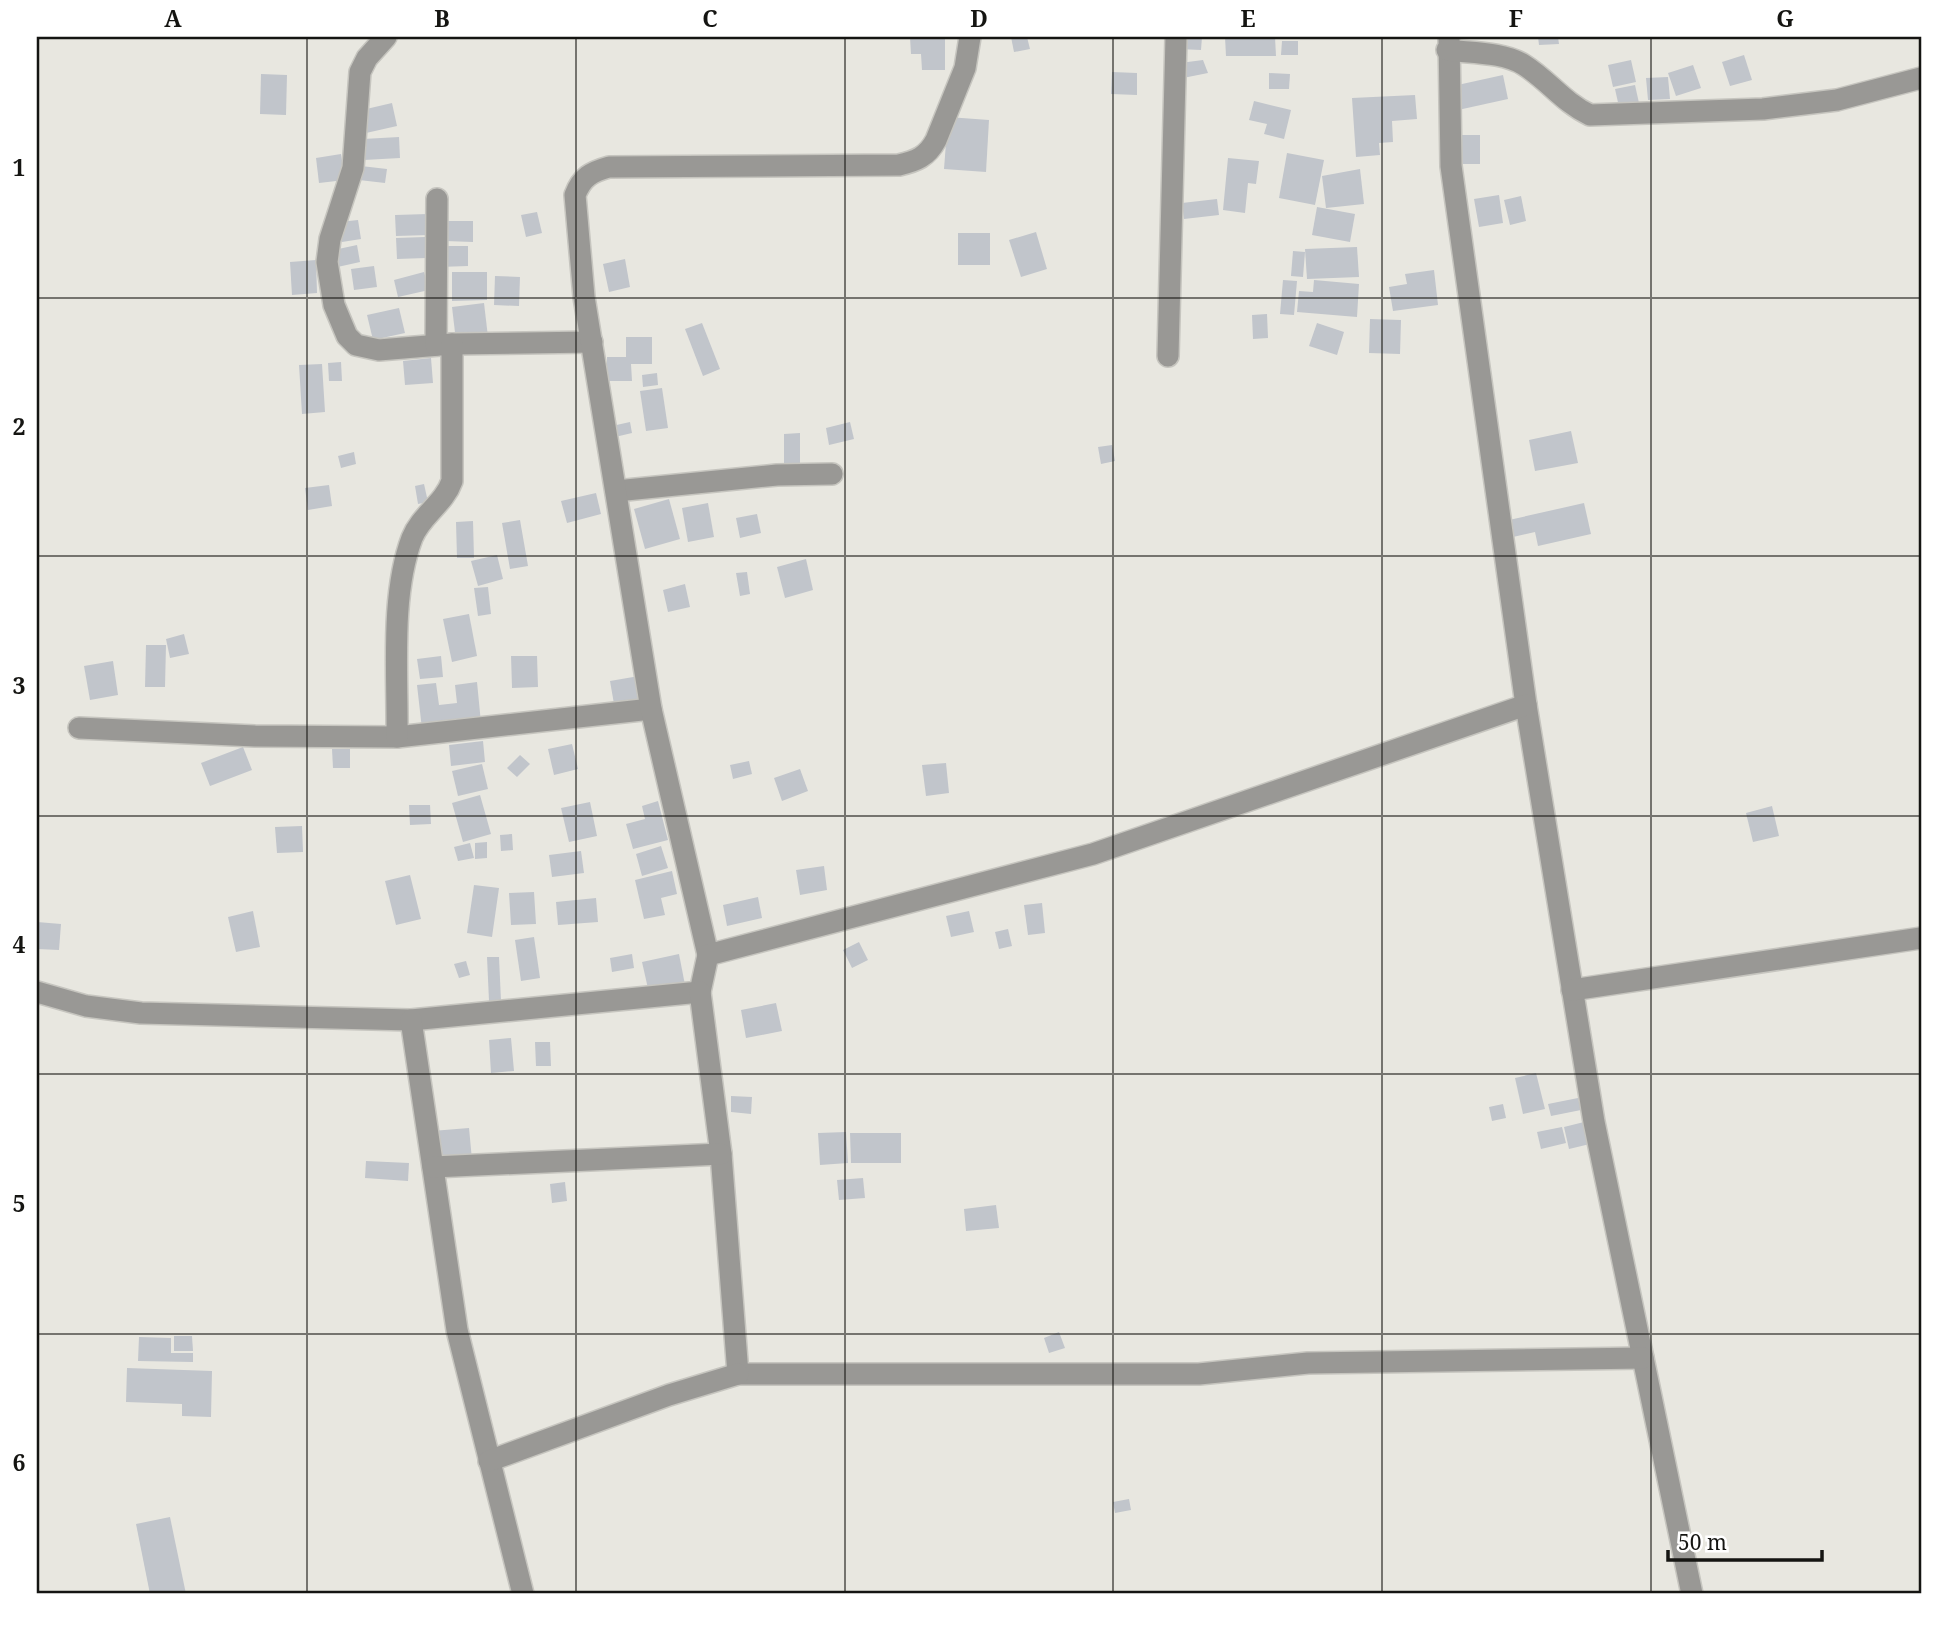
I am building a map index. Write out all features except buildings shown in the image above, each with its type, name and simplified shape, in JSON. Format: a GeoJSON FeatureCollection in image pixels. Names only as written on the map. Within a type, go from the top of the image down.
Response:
{"type":"FeatureCollection","features":[{"type":"Feature","properties":{"kind":"street"},"geometry":{"type":"LineString","coordinates":[[386,37],[367,58],[360,72],[353,168],[330,239],[328,283],[347,336],[356,345],[379,350],[444,344],[592,342]]}},
{"type":"Feature","properties":{"kind":"street"},"geometry":{"type":"LineString","coordinates":[[738,1374],[721,1154],[700,992],[708,956],[651,709],[592,342],[575,195],[581,180],[594,171],[610,167],[899,165],[918,160],[931,150],[936,140],[965,68],[970,37]]}},
{"type":"Feature","properties":{"kind":"street"},"geometry":{"type":"LineString","coordinates":[[1168,356],[1176,37]]}},
{"type":"Feature","properties":{"kind":"street"},"geometry":{"type":"LineString","coordinates":[[1692,1594],[1594,1122],[1526,705],[1451,166],[1448,44],[1523,64],[1573,108],[1590,116],[1763,109],[1837,100],[1921,78]]}},
{"type":"Feature","properties":{"kind":"street"},"geometry":{"type":"LineString","coordinates":[[397,737],[400,592],[412,538],[447,496],[452,481],[437,199]]}},
{"type":"Feature","properties":{"kind":"street"},"geometry":{"type":"LineString","coordinates":[[616,491],[777,475],[832,474]]}},
{"type":"Feature","properties":{"kind":"street"},"geometry":{"type":"LineString","coordinates":[[708,956],[1093,853],[1526,705]]}},
{"type":"Feature","properties":{"kind":"street"},"geometry":{"type":"LineString","coordinates":[[79,728],[255,736],[397,737],[651,709]]}},
{"type":"Feature","properties":{"kind":"street"},"geometry":{"type":"LineString","coordinates":[[1572,990],[1921,938]]}},
{"type":"Feature","properties":{"kind":"street"},"geometry":{"type":"LineString","coordinates":[[37,992],[86,1006],[141,1013],[411,1020],[700,992]]}},
{"type":"Feature","properties":{"kind":"street"},"geometry":{"type":"LineString","coordinates":[[411,1020],[457,1330],[523,1594]]}},
{"type":"Feature","properties":{"kind":"street"},"geometry":{"type":"LineString","coordinates":[[433,1167],[721,1154]]}},
{"type":"Feature","properties":{"kind":"street"},"geometry":{"type":"LineString","coordinates":[[489,1461],[738,1374],[1199,1374],[1308,1363],[1643,1358]]}}]}
